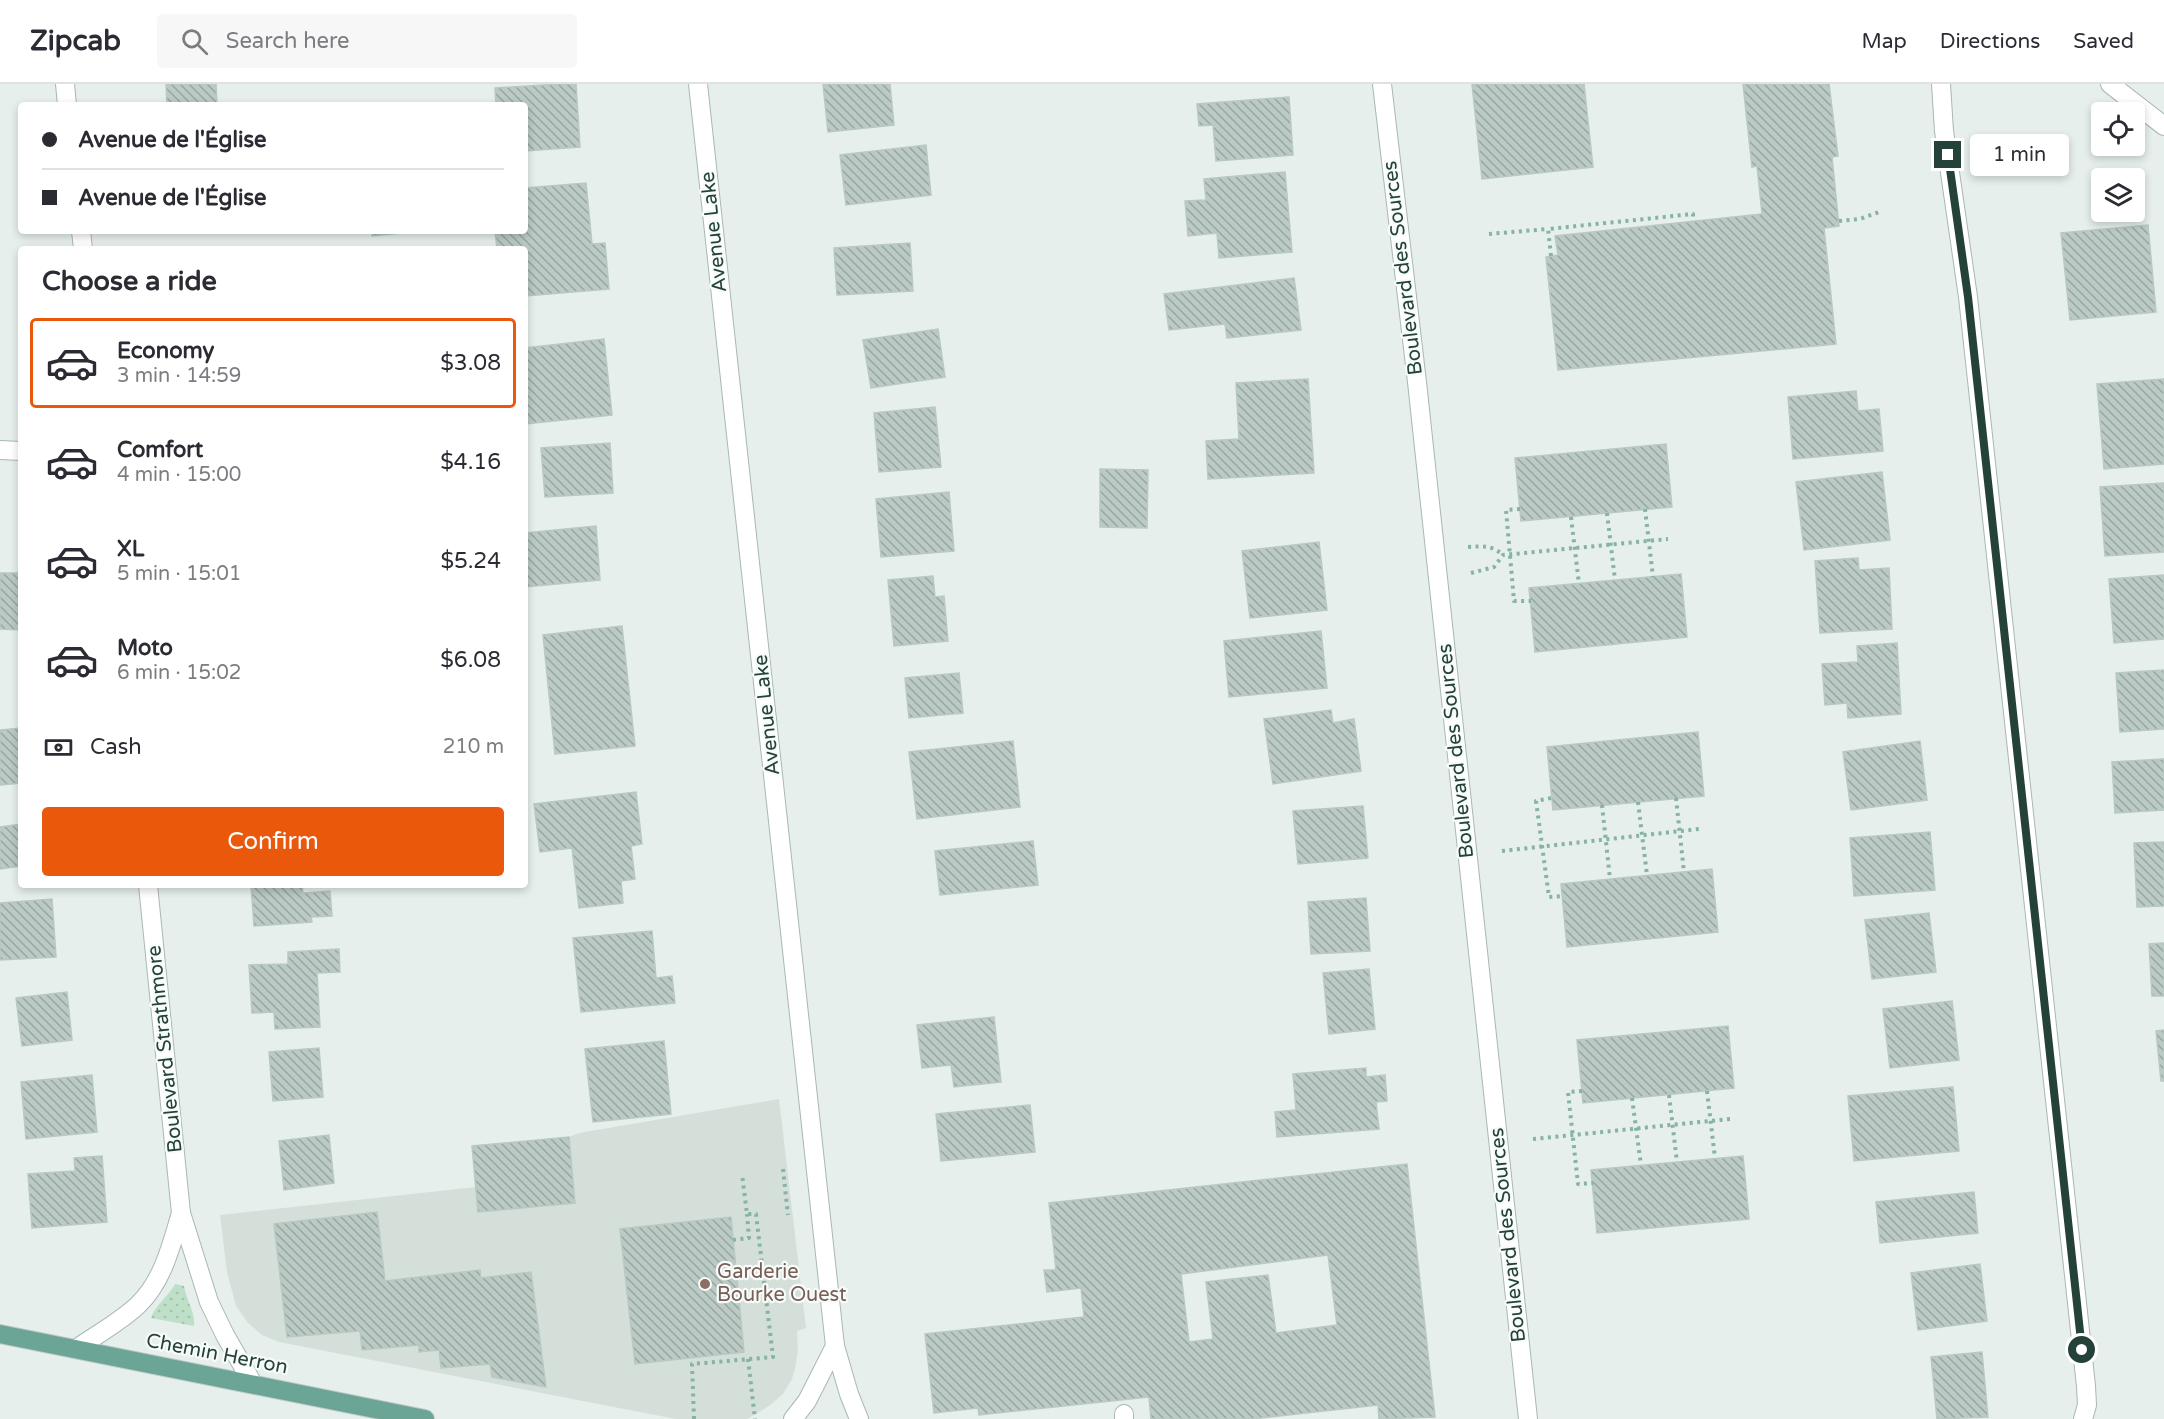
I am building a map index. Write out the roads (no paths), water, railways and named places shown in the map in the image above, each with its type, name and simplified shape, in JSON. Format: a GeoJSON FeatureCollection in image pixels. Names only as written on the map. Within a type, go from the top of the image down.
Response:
{"type":"FeatureCollection","features":[{"type":"Feature","properties":{"kind":"main road","name":"Chemin Herron"},"geometry":{"type":"LineString","coordinates":[[0,1334],[424,1419]]}},
{"type":"Feature","properties":{"kind":"street"},"geometry":{"type":"LineString","coordinates":[[65,84],[67,102]]}},
{"type":"Feature","properties":{"kind":"street","name":"Avenue Lake"},"geometry":{"type":"LineString","coordinates":[[698,84],[835,1346],[859,1419]]}},
{"type":"Feature","properties":{"kind":"street","name":"Boulevard des Sources"},"geometry":{"type":"LineString","coordinates":[[1382,84],[1417,382],[1528,1419]]}},
{"type":"Feature","properties":{"kind":"street"},"geometry":{"type":"LineString","coordinates":[[1941,84],[1944,131],[1968,297],[2079,1316],[2087,1406],[2083,1419]]}},
{"type":"Feature","properties":{"kind":"street"},"geometry":{"type":"LineString","coordinates":[[2110,84],[2164,126]]}},
{"type":"Feature","properties":{"kind":"street"},"geometry":{"type":"LineString","coordinates":[[0,450],[18,451]]}},
{"type":"Feature","properties":{"kind":"street","name":"Boulevard Strathmore"},"geometry":{"type":"LineString","coordinates":[[148,888],[181,1213],[208,1302],[253,1384]]}},
{"type":"Feature","properties":{"kind":"street","name":"Boulevard Strathmore"},"geometry":{"type":"LineString","coordinates":[[76,1349],[137,1306],[153,1287],[167,1258],[181,1213]]}},
{"type":"Feature","properties":{"kind":"street"},"geometry":{"type":"LineString","coordinates":[[167,1258],[194,1256]]}},
{"type":"Feature","properties":{"kind":"street"},"geometry":{"type":"LineString","coordinates":[[793,1419],[807,1401],[835,1346]]}},
{"type":"Feature","properties":{"kind":"place","name":"Garderie Bourke Ouest"},"geometry":{"type":"Point","coordinates":[705,1284]}}]}
